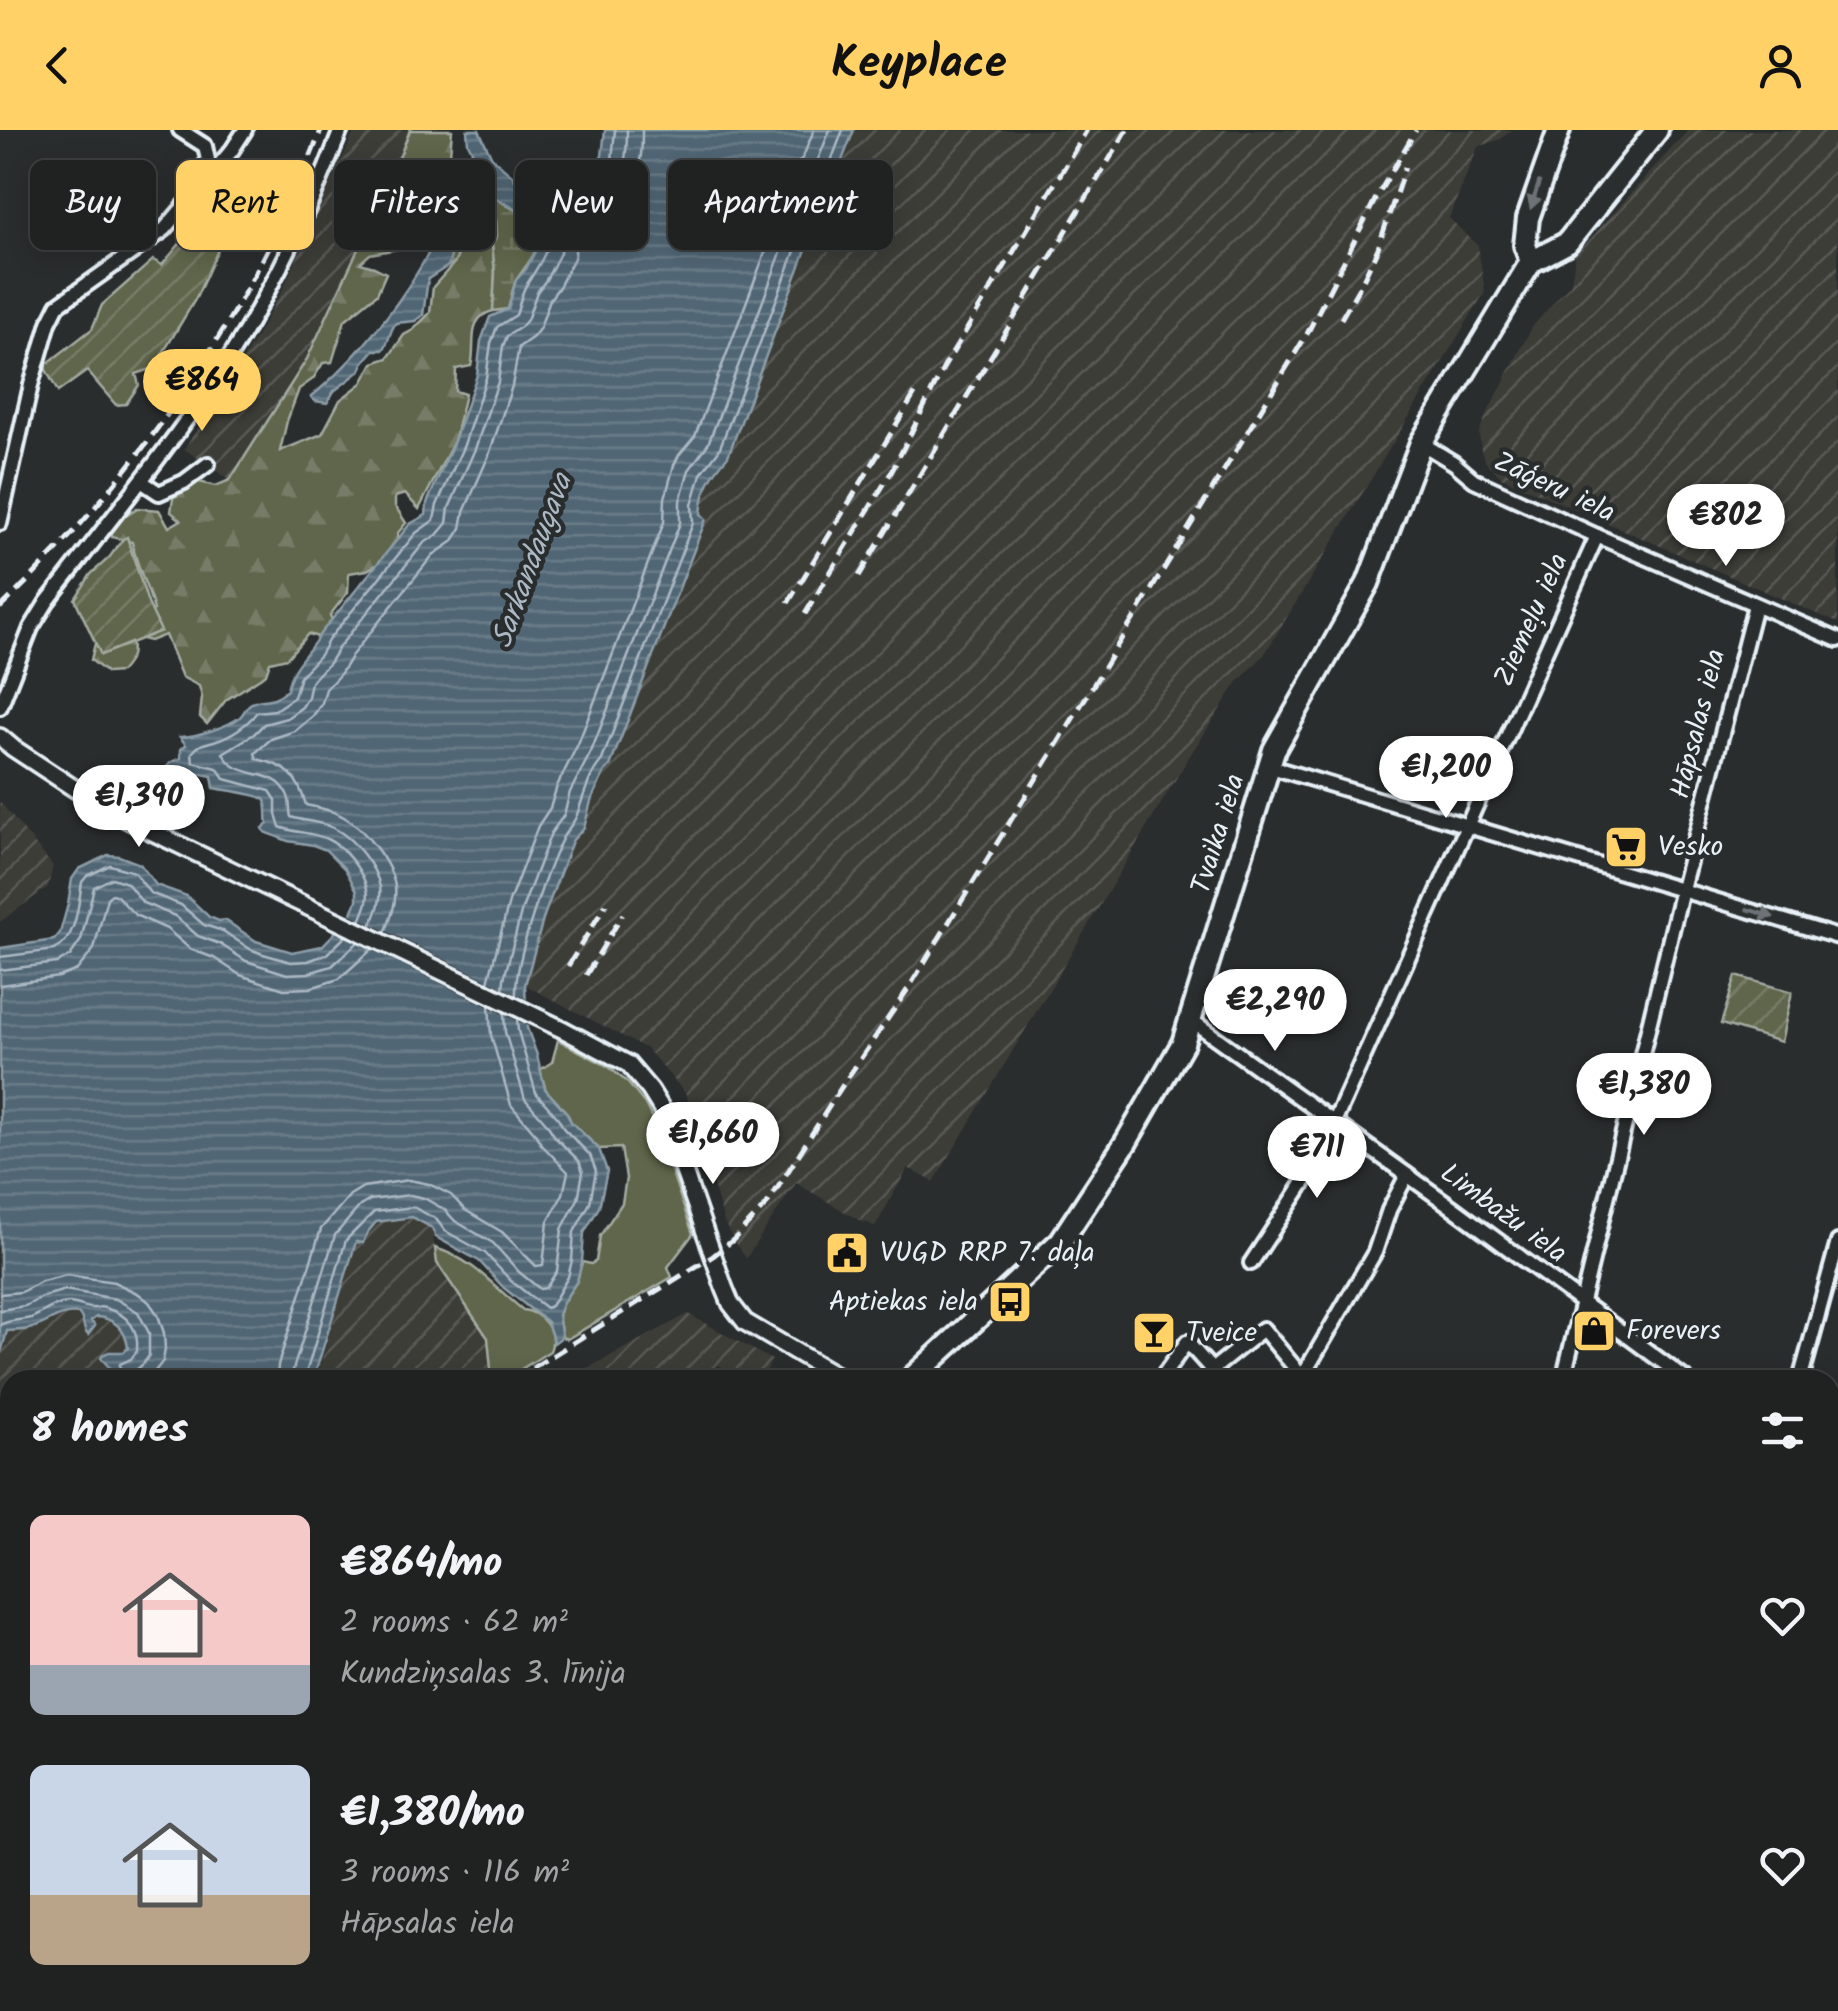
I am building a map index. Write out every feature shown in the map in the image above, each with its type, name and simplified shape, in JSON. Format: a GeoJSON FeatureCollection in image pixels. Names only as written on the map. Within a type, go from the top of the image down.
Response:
{"type":"FeatureCollection","features":[{"type":"Feature","properties":{"kind":"main road"},"geometry":{"type":"LineString","coordinates":[[1531,262],[1525,245],[1528,218],[1559,130]]}},
{"type":"Feature","properties":{"kind":"main road","name":"Tvaika iela"},"geometry":{"type":"LineString","coordinates":[[921,1370],[1061,1242],[1146,1109],[1192,1020],[1274,750],[1368,583],[1420,443],[1531,262],[1567,243],[1658,130]]}},
{"type":"Feature","properties":{"kind":"street"},"geometry":{"type":"LineString","coordinates":[[180,130],[205,146],[208,160]]}},
{"type":"Feature","properties":{"kind":"street"},"geometry":{"type":"LineString","coordinates":[[224,160],[244,130]]}},
{"type":"Feature","properties":{"kind":"street"},"geometry":{"type":"LineString","coordinates":[[0,707],[31,628],[219,374],[311,204],[341,130]]}},
{"type":"Feature","properties":{"kind":"street"},"geometry":{"type":"LineString","coordinates":[[0,524],[30,385],[58,306],[164,229],[176,216]]}},
{"type":"Feature","properties":{"kind":"street","name":"Zāģeru iela"},"geometry":{"type":"LineString","coordinates":[[1420,443],[1474,480],[1838,640]]}},
{"type":"Feature","properties":{"kind":"street"},"geometry":{"type":"LineString","coordinates":[[141,481],[159,493],[184,482],[208,464]]}},
{"type":"Feature","properties":{"kind":"street","name":"Ziemeļu iela"},"geometry":{"type":"LineString","coordinates":[[1251,1263],[1333,1138],[1334,1123],[1596,536]]}},
{"type":"Feature","properties":{"kind":"street","name":"Hāpsalas iela"},"geometry":{"type":"LineString","coordinates":[[1564,1370],[1756,605]]}},
{"type":"Feature","properties":{"kind":"street"},"geometry":{"type":"LineString","coordinates":[[0,737],[102,806],[628,1064],[663,1111],[737,1314],[760,1332],[826,1370]]}},
{"type":"Feature","properties":{"kind":"street"},"geometry":{"type":"LineString","coordinates":[[1268,766],[1838,936]]}},
{"type":"Feature","properties":{"kind":"street","name":"Limbažu iela"},"geometry":{"type":"LineString","coordinates":[[1192,1020],[1673,1370]]}},
{"type":"Feature","properties":{"kind":"street"},"geometry":{"type":"LineString","coordinates":[[1309,1370],[1375,1252],[1388,1210],[1407,1175]]}},
{"type":"Feature","properties":{"kind":"street"},"geometry":{"type":"LineString","coordinates":[[1803,1370],[1838,1242]]}},
{"type":"Feature","properties":{"kind":"street"},"geometry":{"type":"LineString","coordinates":[[1221,1370],[1262,1330],[1297,1370]]}},
{"type":"Feature","properties":{"kind":"street"},"geometry":{"type":"LineString","coordinates":[[1167,1370],[1187,1342],[1213,1370]]}},
{"type":"Feature","properties":{"kind":"shaded area"},"geometry":{"type":"Polygon","coordinates":[[[355,130],[410,130],[397,160],[341,160],[355,130]]]}},
{"type":"Feature","properties":{"kind":"shaded area"},"geometry":{"type":"Polygon","coordinates":[[[854,130],[1511,130],[1501,139],[1478,147],[1449,218],[1478,246],[1485,292],[1264,655],[1237,683],[1189,757],[934,1182],[908,1168],[875,1227],[796,1183],[746,1258],[724,1222],[686,1094],[647,1049],[525,985],[544,916],[572,841],[584,827],[591,801],[610,766],[705,520],[701,514],[710,476],[728,456],[807,250],[893,250],[893,160],[842,160],[854,130]]]}},
{"type":"Feature","properties":{"kind":"shaded area"},"geometry":{"type":"Polygon","coordinates":[[[1688,130],[1838,130],[1838,623],[1501,477],[1485,461],[1481,450],[1479,432],[1487,414],[1532,327],[1571,283],[1575,256],[1688,130]]]}},
{"type":"Feature","properties":{"kind":"shaded area"},"geometry":{"type":"Polygon","coordinates":[[[334,176],[334,250],[358,250],[307,359],[230,480],[184,449],[251,346],[301,250],[314,250],[314,221],[334,176]]]}},
{"type":"Feature","properties":{"kind":"shaded area"},"geometry":{"type":"Polygon","coordinates":[[[0,802],[53,866],[48,887],[0,922],[0,802]]]}},
{"type":"Feature","properties":{"kind":"shaded area"},"geometry":{"type":"Polygon","coordinates":[[[412,1217],[432,1228],[437,1264],[488,1338],[491,1370],[319,1370],[356,1242],[363,1243],[376,1222],[412,1217]]]}},
{"type":"Feature","properties":{"kind":"shaded area"},"geometry":{"type":"Polygon","coordinates":[[[42,1303],[131,1317],[136,1370],[0,1370],[0,1320],[42,1303]]]}},
{"type":"Feature","properties":{"kind":"shaded area"},"geometry":{"type":"Polygon","coordinates":[[[688,1314],[772,1360],[766,1370],[727,1370],[718,1365],[715,1370],[584,1370],[688,1314]]]}},
{"type":"Feature","properties":{"kind":"green space"},"geometry":{"type":"Polygon","coordinates":[[[410,130],[452,130],[450,160],[398,160],[410,130]]]}},
{"type":"Feature","properties":{"kind":"green space"},"geometry":{"type":"Polygon","coordinates":[[[495,198],[515,210],[515,250],[535,250],[515,282],[508,309],[493,311],[493,250],[495,198]]]}},
{"type":"Feature","properties":{"kind":"green space"},"geometry":{"type":"Polygon","coordinates":[[[176,248],[218,250],[196,298],[154,368],[136,374],[139,385],[126,404],[116,405],[87,371],[58,392],[44,366],[92,329],[102,305],[153,260],[162,265],[176,248]]]}},
{"type":"Feature","properties":{"kind":"green space"},"geometry":{"type":"Polygon","coordinates":[[[358,250],[393,250],[370,254],[360,263],[386,273],[377,294],[345,320],[332,362],[323,363],[313,379],[299,389],[280,451],[322,434],[340,400],[362,383],[373,363],[388,358],[404,335],[430,313],[433,287],[455,262],[460,250],[493,250],[493,311],[475,326],[471,366],[456,369],[455,391],[465,394],[454,441],[419,509],[405,494],[395,497],[395,506],[406,523],[397,534],[400,552],[367,570],[349,573],[348,592],[330,615],[334,626],[325,639],[308,634],[287,658],[270,662],[266,674],[226,700],[207,724],[200,717],[199,686],[182,677],[165,635],[150,641],[130,636],[131,655],[120,672],[107,673],[91,660],[98,631],[139,619],[154,610],[132,542],[112,537],[110,525],[137,508],[159,510],[169,527],[181,520],[171,512],[173,498],[195,481],[216,486],[230,480],[307,359],[358,250]]]}},
{"type":"Feature","properties":{"kind":"green space"},"geometry":{"type":"Polygon","coordinates":[[[453,250],[460,250],[455,262],[448,266],[453,250]]]}},
{"type":"Feature","properties":{"kind":"green space"},"geometry":{"type":"Polygon","coordinates":[[[127,537],[161,631],[101,655],[75,599],[91,574],[127,537]]]}},
{"type":"Feature","properties":{"kind":"green space"},"geometry":{"type":"Polygon","coordinates":[[[1736,976],[1792,992],[1781,1042],[1721,1024],[1736,976]]]}},
{"type":"Feature","properties":{"kind":"green space"},"geometry":{"type":"Polygon","coordinates":[[[558,1040],[609,1067],[645,1104],[693,1234],[668,1267],[672,1277],[567,1339],[562,1337],[558,1315],[577,1281],[582,1262],[596,1261],[600,1236],[622,1203],[626,1178],[621,1148],[599,1149],[546,1090],[540,1070],[552,1062],[558,1040]]]}},
{"type":"Feature","properties":{"kind":"green space"},"geometry":{"type":"Polygon","coordinates":[[[435,1248],[472,1266],[523,1310],[542,1319],[552,1337],[550,1351],[520,1370],[491,1370],[488,1338],[437,1263],[435,1248]]]}},
{"type":"Feature","properties":{"kind":"water"},"geometry":{"type":"Polygon","coordinates":[[[467,130],[479,130],[494,160],[476,160],[467,130]]]}},
{"type":"Feature","properties":{"kind":"water","name":"Sarkandaugava"},"geometry":{"type":"Polygon","coordinates":[[[605,130],[854,130],[842,160],[668,160],[668,250],[806,250],[728,456],[706,489],[701,514],[706,519],[610,766],[591,801],[584,828],[572,841],[544,916],[525,985],[527,1028],[545,1089],[599,1149],[607,1171],[599,1207],[584,1233],[577,1281],[558,1315],[562,1337],[554,1343],[547,1322],[504,1288],[479,1261],[436,1237],[432,1228],[412,1217],[376,1222],[363,1243],[356,1242],[316,1370],[109,1370],[102,1355],[124,1352],[128,1348],[125,1335],[114,1322],[96,1317],[88,1335],[79,1314],[60,1316],[29,1329],[7,1331],[0,1356],[0,948],[54,940],[60,933],[72,879],[79,869],[108,855],[140,864],[156,885],[187,896],[209,917],[225,920],[256,941],[292,952],[322,946],[351,916],[357,891],[345,869],[326,850],[265,832],[263,828],[268,824],[264,799],[214,788],[212,776],[196,773],[180,784],[163,775],[170,763],[181,758],[181,749],[186,745],[180,737],[228,724],[250,704],[287,690],[296,667],[320,634],[410,524],[426,515],[427,503],[477,375],[481,341],[490,317],[508,309],[516,280],[536,250],[648,250],[648,160],[600,160],[605,130]]]}},
{"type":"Feature","properties":{"kind":"water"},"geometry":{"type":"Polygon","coordinates":[[[495,161],[515,180],[515,209],[495,198],[495,161]]]}},
{"type":"Feature","properties":{"kind":"water"},"geometry":{"type":"Polygon","coordinates":[[[430,250],[453,250],[448,266],[428,279],[423,315],[415,321],[396,323],[383,350],[374,350],[360,371],[334,391],[327,403],[315,401],[311,397],[352,358],[430,250]]]}},
{"type":"Feature","properties":{"kind":"pier"},"geometry":{"type":"Polygon","coordinates":[[[347,912],[531,1001],[532,1028],[331,930],[347,912]]]}},
{"type":"Feature","properties":{"kind":"tram line"},"geometry":{"type":"LineString","coordinates":[[1813,1370],[1838,1278]]}},
{"type":"Feature","properties":{"kind":"railway"},"geometry":{"type":"LineString","coordinates":[[0,608],[99,503],[187,387],[261,262],[321,130]]}},
{"type":"Feature","properties":{"kind":"railway"},"geometry":{"type":"LineString","coordinates":[[805,614],[892,471],[944,367],[1087,130]]}},
{"type":"Feature","properties":{"kind":"railway"},"geometry":{"type":"LineString","coordinates":[[859,576],[1127,130]]}},
{"type":"Feature","properties":{"kind":"railway"},"geometry":{"type":"LineString","coordinates":[[529,1370],[713,1256],[768,1203],[910,986],[1307,334],[1376,198],[1416,130]]}},
{"type":"Feature","properties":{"kind":"railway"},"geometry":{"type":"LineString","coordinates":[[1341,319],[1378,248],[1405,167]]}},
{"type":"Feature","properties":{"kind":"railway"},"geometry":{"type":"LineString","coordinates":[[788,603],[919,387]]}},
{"type":"Feature","properties":{"kind":"railway"},"geometry":{"type":"LineString","coordinates":[[568,966],[606,904]]}},
{"type":"Feature","properties":{"kind":"railway"},"geometry":{"type":"LineString","coordinates":[[586,975],[623,914]]}},
{"type":"Feature","properties":{"kind":"place","name":"Vesko"},"geometry":{"type":"Point","coordinates":[1626,847]}},
{"type":"Feature","properties":{"kind":"place","name":"VUGD RRP 7. daļa"},"geometry":{"type":"Point","coordinates":[847,1253]}},
{"type":"Feature","properties":{"kind":"place","name":"Aptiekas iela"},"geometry":{"type":"Point","coordinates":[1010,1302]}},
{"type":"Feature","properties":{"kind":"place","name":"Forevers"},"geometry":{"type":"Point","coordinates":[1594,1331]}},
{"type":"Feature","properties":{"kind":"place","name":"Tveice"},"geometry":{"type":"Point","coordinates":[1154,1333]}}]}
